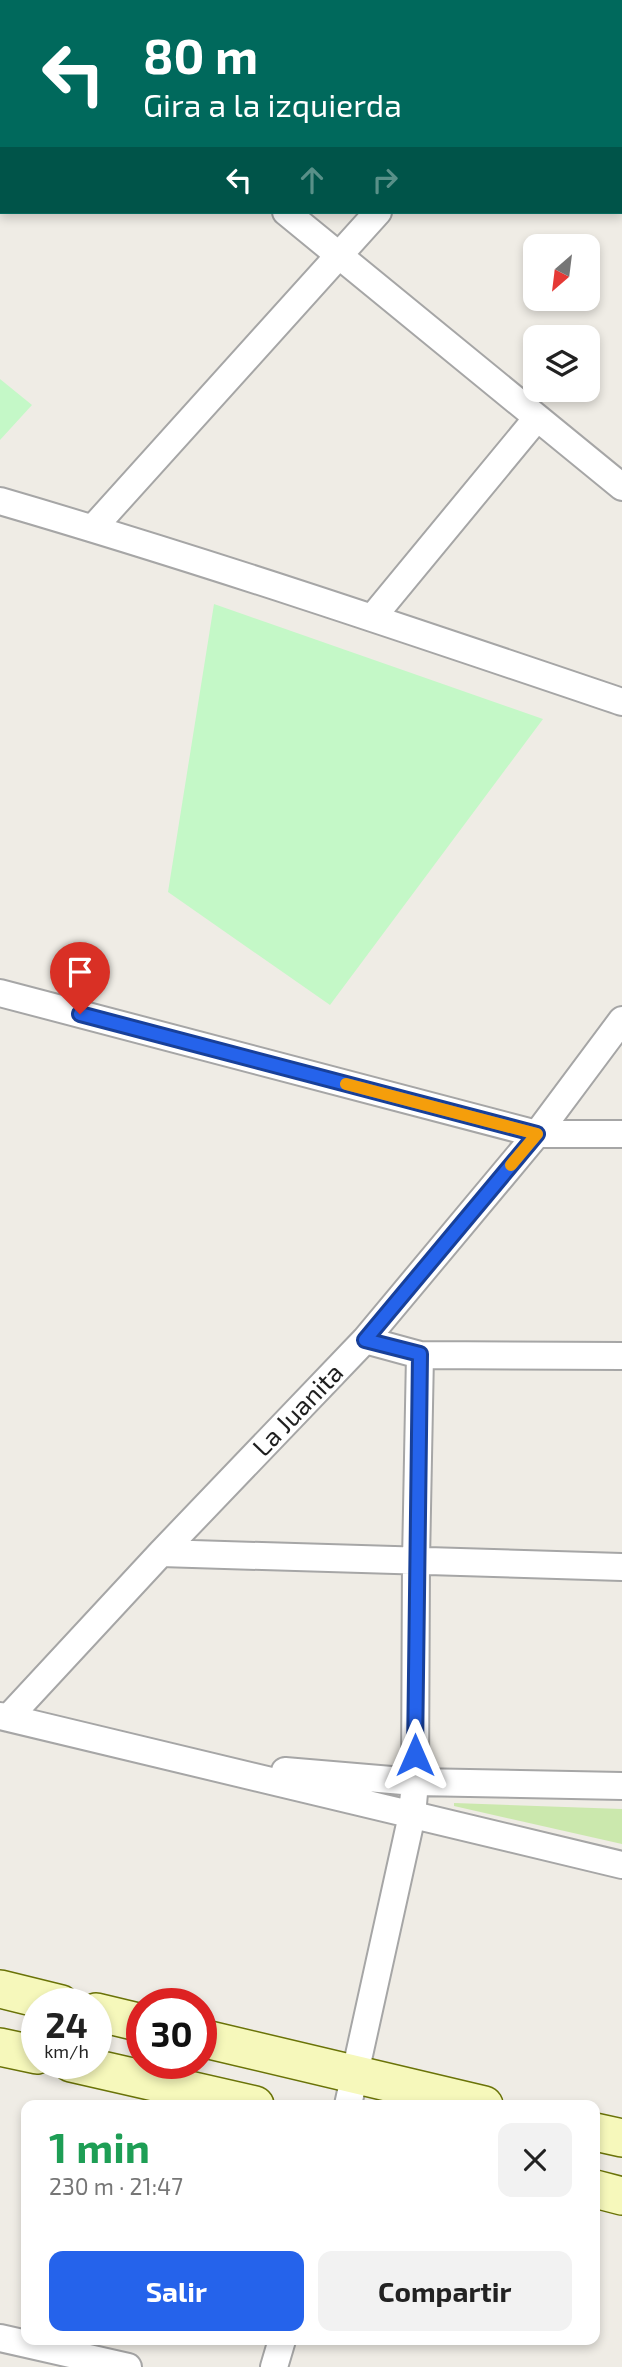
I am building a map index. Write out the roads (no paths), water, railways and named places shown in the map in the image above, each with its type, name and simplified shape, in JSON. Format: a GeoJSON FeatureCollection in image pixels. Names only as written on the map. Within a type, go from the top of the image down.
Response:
{"type":"FeatureCollection","features":[{"type":"Feature","properties":{"kind":"street"},"geometry":{"type":"LineString","coordinates":[[288,214],[622,488]]}},
{"type":"Feature","properties":{"kind":"street"},"geometry":{"type":"LineString","coordinates":[[93,528],[376,214]]}},
{"type":"Feature","properties":{"kind":"street"},"geometry":{"type":"LineString","coordinates":[[372,618],[537,418]]}},
{"type":"Feature","properties":{"kind":"street"},"geometry":{"type":"LineString","coordinates":[[0,501],[93,528],[372,618],[622,702]]}},
{"type":"Feature","properties":{"kind":"street"},"geometry":{"type":"LineString","coordinates":[[0,993],[537,1134],[622,1134]]}},
{"type":"Feature","properties":{"kind":"street","name":"La Juanita"},"geometry":{"type":"LineString","coordinates":[[4,1717],[365,1340],[537,1134],[622,1020]]}},
{"type":"Feature","properties":{"kind":"street"},"geometry":{"type":"LineString","coordinates":[[365,1340],[420,1354],[622,1356]]}},
{"type":"Feature","properties":{"kind":"street"},"geometry":{"type":"LineString","coordinates":[[351,2090],[412,1815],[415,1782],[420,1354]]}},
{"type":"Feature","properties":{"kind":"street"},"geometry":{"type":"LineString","coordinates":[[161,1553],[622,1567]]}},
{"type":"Feature","properties":{"kind":"street"},"geometry":{"type":"LineString","coordinates":[[4,1717],[622,1864]]}},
{"type":"Feature","properties":{"kind":"street"},"geometry":{"type":"LineString","coordinates":[[197,1763],[415,1782],[622,1786]]}},
{"type":"Feature","properties":{"kind":"street"},"geometry":{"type":"LineString","coordinates":[[0,1989],[21,1994]]}},
{"type":"Feature","properties":{"kind":"street"},"geometry":{"type":"LineString","coordinates":[[217,2044],[351,2090],[440,2100]]}},
{"type":"Feature","properties":{"kind":"street"},"geometry":{"type":"LineString","coordinates":[[0,2047],[21,2052]]}},
{"type":"Feature","properties":{"kind":"street"},"geometry":{"type":"LineString","coordinates":[[112,2072],[233,2100]]}},
{"type":"Feature","properties":{"kind":"street"},"geometry":{"type":"LineString","coordinates":[[600,2133],[622,2138]]}},
{"type":"Feature","properties":{"kind":"street"},"geometry":{"type":"LineString","coordinates":[[600,2190],[622,2196]]}},
{"type":"Feature","properties":{"kind":"street"},"geometry":{"type":"LineString","coordinates":[[0,2337],[21,2342]]}},
{"type":"Feature","properties":{"kind":"street"},"geometry":{"type":"LineString","coordinates":[[34,2345],[128,2367]]}},
{"type":"Feature","properties":{"kind":"street"},"geometry":{"type":"LineString","coordinates":[[274,2367],[281,2345]]}}]}
